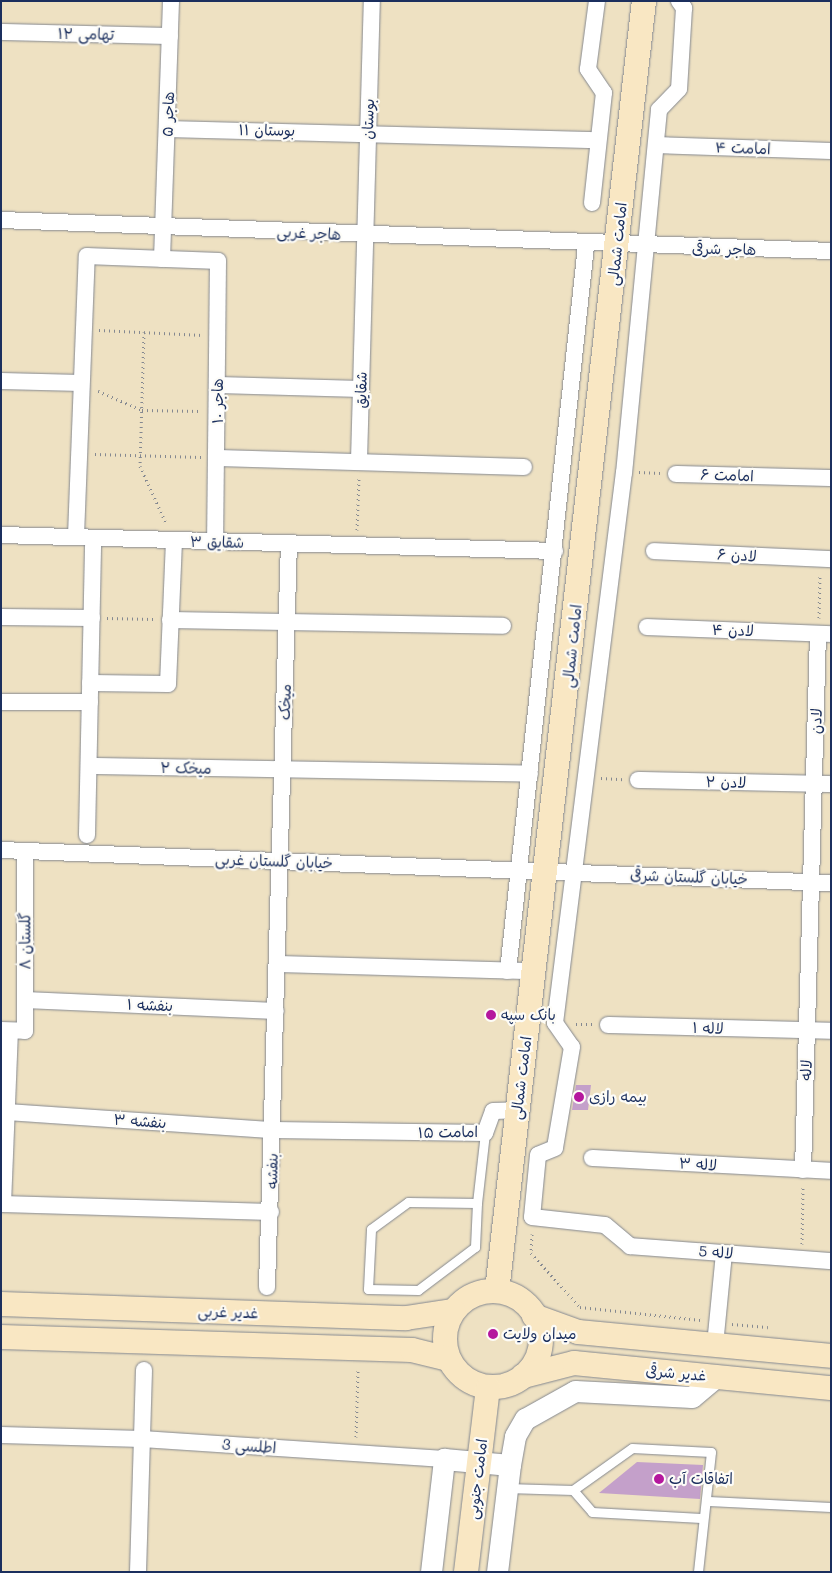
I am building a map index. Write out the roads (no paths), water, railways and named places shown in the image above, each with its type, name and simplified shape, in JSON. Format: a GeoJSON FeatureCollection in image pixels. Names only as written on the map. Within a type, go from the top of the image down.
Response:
{"type":"FeatureCollection","features":[{"type":"Feature","properties":{"kind":"main road","name":"امامت شمالی"},"geometry":{"type":"LineString","coordinates":[[497,1291],[535,971],[644,1]]}},
{"type":"Feature","properties":{"kind":"main road"},"geometry":{"type":"LineString","coordinates":[[497,1291],[520,1300],[534,1316],[540,1343],[523,1376],[488,1387],[465,1378],[449,1359],[445,1335],[453,1311],[472,1296],[497,1291]]}},
{"type":"Feature","properties":{"kind":"main road","name":"غدیر غربی"},"geometry":{"type":"LineString","coordinates":[[1,1304],[406,1318],[453,1311]]}},
{"type":"Feature","properties":{"kind":"main road","name":"غدیر شرقی"},"geometry":{"type":"LineString","coordinates":[[534,1316],[578,1332],[831,1356]]}},
{"type":"Feature","properties":{"kind":"main road"},"geometry":{"type":"LineString","coordinates":[[1,1337],[412,1350],[449,1359]]}},
{"type":"Feature","properties":{"kind":"main road","name":"غدیر شرقی"},"geometry":{"type":"LineString","coordinates":[[523,1376],[574,1363],[831,1388]]}},
{"type":"Feature","properties":{"kind":"main road","name":"امامت جنوبی"},"geometry":{"type":"LineString","coordinates":[[466,1572],[488,1387]]}},
{"type":"Feature","properties":{"kind":"street","name":"هاجر ۵"},"geometry":{"type":"LineString","coordinates":[[162,259],[171,1]]}},
{"type":"Feature","properties":{"kind":"street","name":"بوستان"},"geometry":{"type":"LineString","coordinates":[[364,236],[372,1]]}},
{"type":"Feature","properties":{"kind":"street"},"geometry":{"type":"LineString","coordinates":[[592,203],[604,93],[588,69],[597,1]]}},
{"type":"Feature","properties":{"kind":"street"},"geometry":{"type":"LineString","coordinates":[[528,1022],[555,1023],[624,472],[659,110],[678,90],[684,8],[679,1]]}},
{"type":"Feature","properties":{"kind":"street","name":"تهامی ۱۲"},"geometry":{"type":"LineString","coordinates":[[1,32],[170,36]]}},
{"type":"Feature","properties":{"kind":"street","name":"بوستان ۱۱"},"geometry":{"type":"LineString","coordinates":[[167,129],[368,132],[598,140]]}},
{"type":"Feature","properties":{"kind":"street","name":"امامت ۴"},"geometry":{"type":"LineString","coordinates":[[656,145],[831,151]]}},
{"type":"Feature","properties":{"kind":"street","name":"هاجر غربی"},"geometry":{"type":"LineString","coordinates":[[1,220],[616,247]]}},
{"type":"Feature","properties":{"kind":"street","name":"شقایق"},"geometry":{"type":"LineString","coordinates":[[359,460],[364,236]]}},
{"type":"Feature","properties":{"kind":"street"},"geometry":{"type":"LineString","coordinates":[[508,971],[555,551],[586,246]]}},
{"type":"Feature","properties":{"kind":"street","name":"هاجر شرقی"},"geometry":{"type":"LineString","coordinates":[[616,247],[831,251]]}},
{"type":"Feature","properties":{"kind":"street"},"geometry":{"type":"LineString","coordinates":[[76,536],[87,256],[162,259]]}},
{"type":"Feature","properties":{"kind":"street","name":"هاجر ۱۰"},"geometry":{"type":"LineString","coordinates":[[162,259],[218,261],[218,458],[215,542]]}},
{"type":"Feature","properties":{"kind":"street"},"geometry":{"type":"LineString","coordinates":[[1,381],[81,383]]}},
{"type":"Feature","properties":{"kind":"street"},"geometry":{"type":"LineString","coordinates":[[218,385],[361,389]]}},
{"type":"Feature","properties":{"kind":"street"},"geometry":{"type":"LineString","coordinates":[[218,458],[359,460],[524,467]]}},
{"type":"Feature","properties":{"kind":"street","name":"امامت ۶"},"geometry":{"type":"LineString","coordinates":[[676,474],[831,478]]}},
{"type":"Feature","properties":{"kind":"street","name":"شقایق ۳"},"geometry":{"type":"LineString","coordinates":[[1,535],[555,551]]}},
{"type":"Feature","properties":{"kind":"street"},"geometry":{"type":"LineString","coordinates":[[87,835],[90,766],[93,538]]}},
{"type":"Feature","properties":{"kind":"street"},"geometry":{"type":"LineString","coordinates":[[90,683],[168,684],[174,540]]}},
{"type":"Feature","properties":{"kind":"street","name":"میخک"},"geometry":{"type":"LineString","coordinates":[[280,861],[289,543]]}},
{"type":"Feature","properties":{"kind":"street","name":"لادن ۶"},"geometry":{"type":"LineString","coordinates":[[654,551],[826,559]]}},
{"type":"Feature","properties":{"kind":"street"},"geometry":{"type":"LineString","coordinates":[[1,617],[92,618]]}},
{"type":"Feature","properties":{"kind":"street"},"geometry":{"type":"LineString","coordinates":[[170,620],[503,626]]}},
{"type":"Feature","properties":{"kind":"street","name":"لادن ۴"},"geometry":{"type":"LineString","coordinates":[[647,627],[824,634]]}},
{"type":"Feature","properties":{"kind":"street","name":"لادن"},"geometry":{"type":"LineString","coordinates":[[811,882],[814,784],[824,634]]}},
{"type":"Feature","properties":{"kind":"street"},"geometry":{"type":"LineString","coordinates":[[1,702],[90,702]]}},
{"type":"Feature","properties":{"kind":"street","name":"میخک ۲"},"geometry":{"type":"LineString","coordinates":[[90,766],[530,774]]}},
{"type":"Feature","properties":{"kind":"street","name":"لادن ۲"},"geometry":{"type":"LineString","coordinates":[[638,780],[831,784]]}},
{"type":"Feature","properties":{"kind":"street","name":"خیابان گلستان غربی"},"geometry":{"type":"LineString","coordinates":[[1,850],[546,872]]}},
{"type":"Feature","properties":{"kind":"street","name":"گلستان ۸"},"geometry":{"type":"LineString","coordinates":[[2,1204],[12,1031],[25,1000],[25,851]]}},
{"type":"Feature","properties":{"kind":"street","name":"بنفشه"},"geometry":{"type":"LineString","coordinates":[[267,1287],[271,1212],[280,861]]}},
{"type":"Feature","properties":{"kind":"street","name":"خیابان گلستان شرقی"},"geometry":{"type":"LineString","coordinates":[[546,872],[831,883]]}},
{"type":"Feature","properties":{"kind":"street","name":"لاله"},"geometry":{"type":"LineString","coordinates":[[803,1170],[811,882]]}},
{"type":"Feature","properties":{"kind":"street"},"geometry":{"type":"LineString","coordinates":[[278,964],[535,971]]}},
{"type":"Feature","properties":{"kind":"street","name":"بنفشه ۱"},"geometry":{"type":"LineString","coordinates":[[25,1000],[276,1011]]}},
{"type":"Feature","properties":{"kind":"street","name":"لاله 5"},"geometry":{"type":"LineString","coordinates":[[555,1023],[572,1047],[555,1148],[538,1155],[532,1217],[605,1225],[630,1246],[831,1261]]}},
{"type":"Feature","properties":{"kind":"street","name":"لاله ۱"},"geometry":{"type":"LineString","coordinates":[[608,1025],[831,1031]]}},
{"type":"Feature","properties":{"kind":"street","name":"امامت ۱۵"},"geometry":{"type":"LineString","coordinates":[[366,1131],[484,1133],[493,1111],[517,1110]]}},
{"type":"Feature","properties":{"kind":"street","name":"بنفشه ۳"},"geometry":{"type":"LineString","coordinates":[[7,1112],[273,1130],[366,1131]]}},
{"type":"Feature","properties":{"kind":"street","name":"لاله ۳"},"geometry":{"type":"LineString","coordinates":[[592,1158],[831,1171]]}},
{"type":"Feature","properties":{"kind":"street"},"geometry":{"type":"LineString","coordinates":[[2,1204],[271,1212]]}},
{"type":"Feature","properties":{"kind":"street"},"geometry":{"type":"LineString","coordinates":[[715,1345],[724,1253]]}},
{"type":"Feature","properties":{"kind":"street"},"geometry":{"type":"LineString","coordinates":[[138,1572],[144,1370]]}},
{"type":"Feature","properties":{"kind":"street"},"geometry":{"type":"LineString","coordinates":[[497,1572],[506,1488],[515,1436],[525,1419],[554,1400],[575,1391],[692,1397],[717,1376]]}},
{"type":"Feature","properties":{"kind":"street","name":"اطلسی 3"},"geometry":{"type":"LineString","coordinates":[[1,1435],[142,1439],[444,1459]]}},
{"type":"Feature","properties":{"kind":"street"},"geometry":{"type":"LineString","coordinates":[[431,1572],[444,1459],[510,1465]]}},
{"type":"Feature","properties":{"kind":"lane"},"geometry":{"type":"LineString","coordinates":[[478,1202],[408,1202],[371,1229],[368,1289],[418,1290],[475,1247],[484,1133]]}},
{"type":"Feature","properties":{"kind":"lane"},"geometry":{"type":"LineString","coordinates":[[506,1488],[573,1490],[632,1448],[711,1452],[708,1501],[702,1518],[698,1572]]}},
{"type":"Feature","properties":{"kind":"lane"},"geometry":{"type":"LineString","coordinates":[[573,1490],[592,1512],[702,1518]]}},
{"type":"Feature","properties":{"kind":"lane"},"geometry":{"type":"LineString","coordinates":[[708,1501],[831,1508]]}},
{"type":"Feature","properties":{"kind":"place","name":"بانک سپه"},"geometry":{"type":"Point","coordinates":[491,1015]}},
{"type":"Feature","properties":{"kind":"place","name":"بیمه رازی"},"geometry":{"type":"Point","coordinates":[579,1097]}},
{"type":"Feature","properties":{"kind":"place","name":"میدان ولایت"},"geometry":{"type":"Point","coordinates":[493,1334]}},
{"type":"Feature","properties":{"kind":"place","name":"اتفاقات آب"},"geometry":{"type":"Point","coordinates":[659,1479]}}]}
